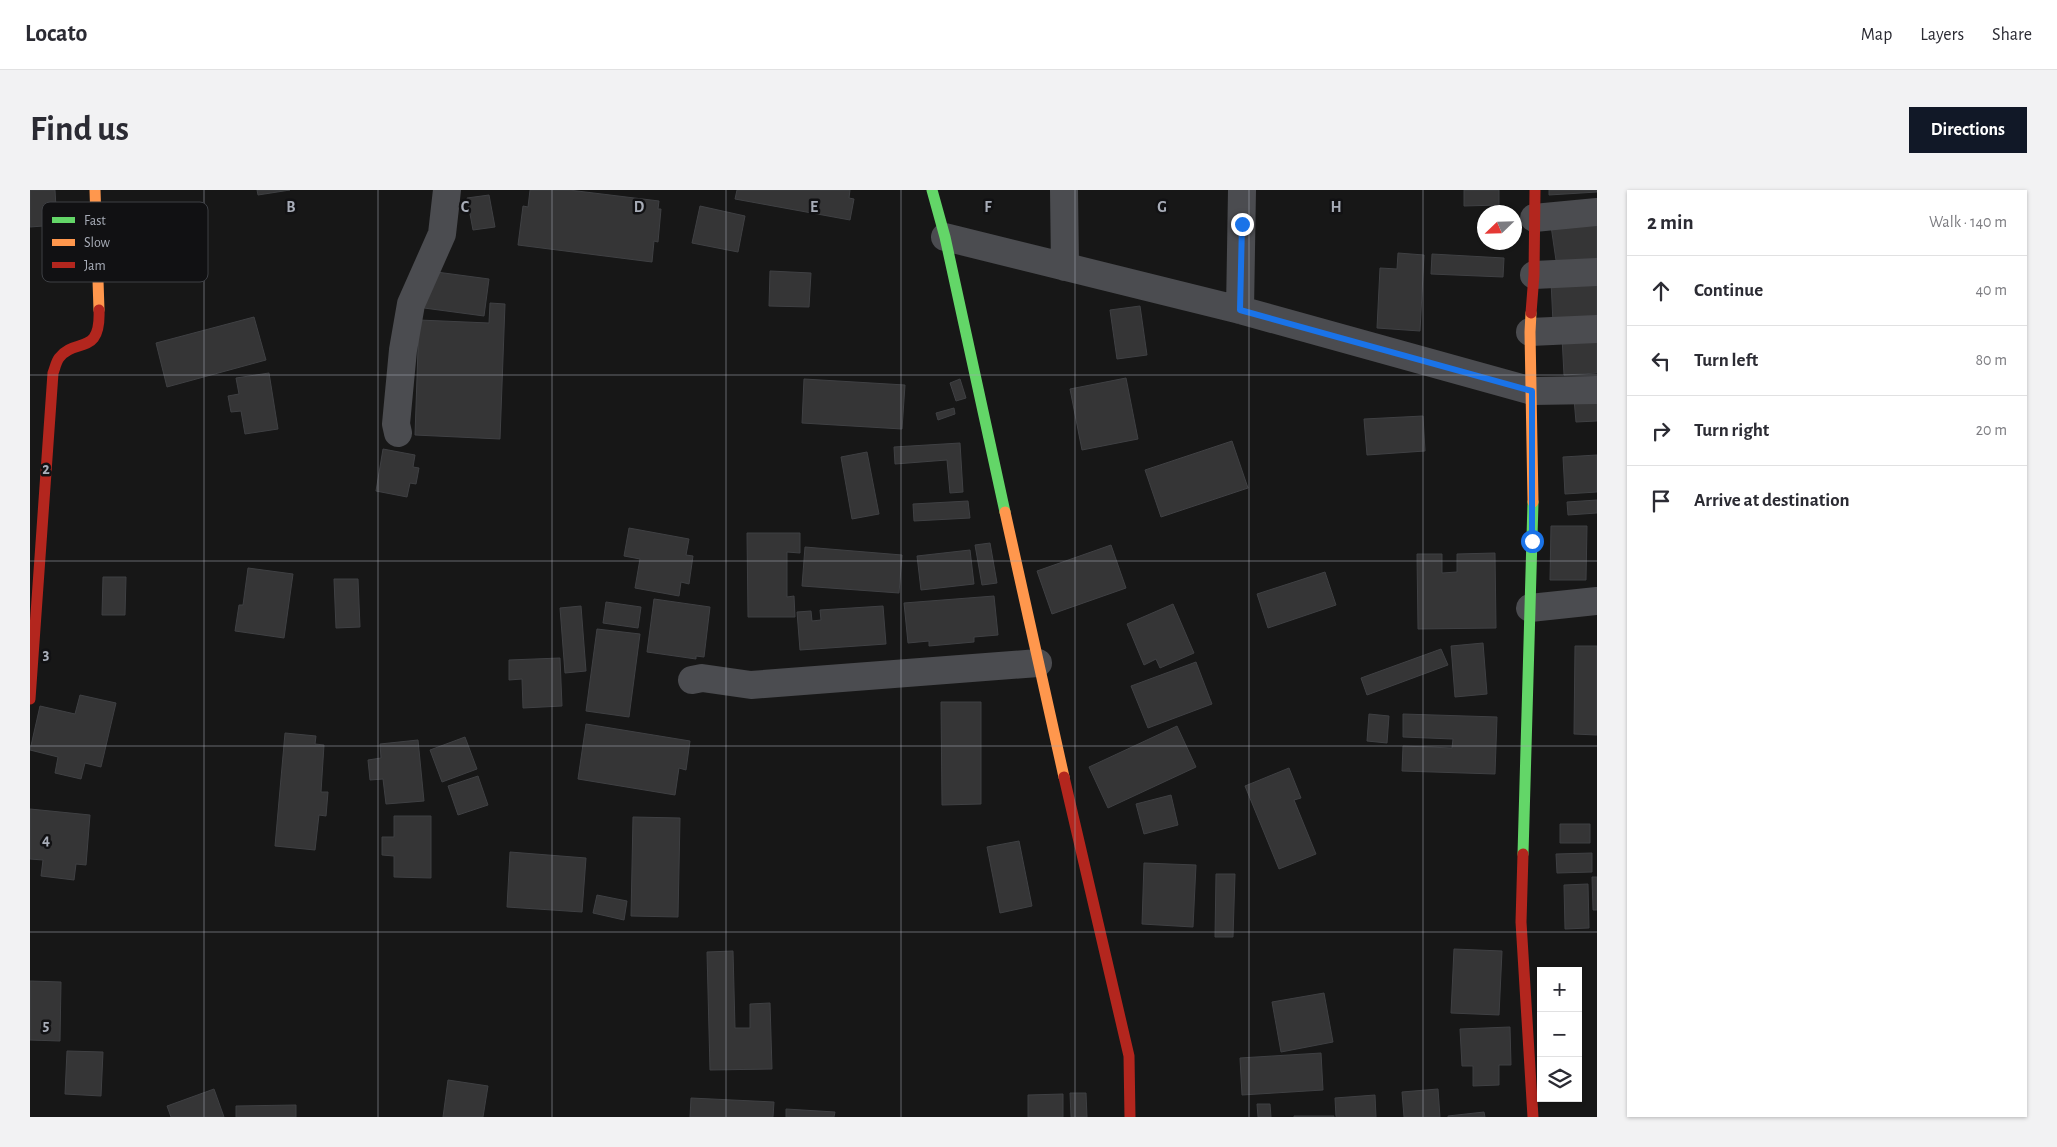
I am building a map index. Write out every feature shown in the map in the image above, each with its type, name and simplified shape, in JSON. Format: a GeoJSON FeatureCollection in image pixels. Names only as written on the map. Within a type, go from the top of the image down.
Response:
{"type":"FeatureCollection","features":[{"type":"Feature","properties":{"kind":"street"},"geometry":{"type":"LineString","coordinates":[[398,433],[396,424],[403,350],[410,304],[442,234],[447,190]]}},
{"type":"Feature","properties":{"kind":"street"},"geometry":{"type":"LineString","coordinates":[[932,190],[945,237],[1038,663],[1128,1056],[1130,1117]]}},
{"type":"Feature","properties":{"kind":"street"},"geometry":{"type":"LineString","coordinates":[[1064,190],[1065,267]]}},
{"type":"Feature","properties":{"kind":"street"},"geometry":{"type":"LineString","coordinates":[[1240,310],[1242,190]]}},
{"type":"Feature","properties":{"kind":"street"},"geometry":{"type":"LineString","coordinates":[[1533,1117],[1520,922],[1533,525],[1530,332],[1534,275],[1535,190]]}},
{"type":"Feature","properties":{"kind":"street"},"geometry":{"type":"LineString","coordinates":[[1534,218],[1597,212]]}},
{"type":"Feature","properties":{"kind":"street"},"geometry":{"type":"LineString","coordinates":[[945,237],[1240,310],[1532,391],[1597,390]]}},
{"type":"Feature","properties":{"kind":"street"},"geometry":{"type":"LineString","coordinates":[[1534,275],[1597,272]]}},
{"type":"Feature","properties":{"kind":"street"},"geometry":{"type":"LineString","coordinates":[[30,699],[53,373],[57,360],[63,354],[90,344],[96,336],[100,325],[98,282]]}},
{"type":"Feature","properties":{"kind":"street"},"geometry":{"type":"LineString","coordinates":[[1530,332],[1597,330]]}},
{"type":"Feature","properties":{"kind":"street"},"geometry":{"type":"LineString","coordinates":[[1530,608],[1597,602]]}},
{"type":"Feature","properties":{"kind":"street"},"geometry":{"type":"LineString","coordinates":[[692,680],[702,678],[751,685],[1038,663]]}},
{"type":"Feature","properties":{"kind":"building"},"geometry":{"type":"Polygon","coordinates":[[[30,190],[55,190],[56,202],[42,202],[42,226],[30,227],[30,190]]]}},
{"type":"Feature","properties":{"kind":"building"},"geometry":{"type":"Polygon","coordinates":[[[257,190],[290,190],[258,195],[257,190]]]}},
{"type":"Feature","properties":{"kind":"building"},"geometry":{"type":"Polygon","coordinates":[[[530,190],[569,190],[659,201],[658,209],[661,209],[658,242],[654,241],[652,262],[518,245],[523,206],[528,207],[530,190]]]}},
{"type":"Feature","properties":{"kind":"building"},"geometry":{"type":"Polygon","coordinates":[[[737,190],[850,190],[849,198],[854,199],[850,220],[735,199],[737,190]]]}},
{"type":"Feature","properties":{"kind":"building"},"geometry":{"type":"Polygon","coordinates":[[[1464,190],[1499,190],[1499,205],[1464,206],[1464,190]]]}},
{"type":"Feature","properties":{"kind":"building"},"geometry":{"type":"Polygon","coordinates":[[[1549,190],[1597,190],[1597,192],[1549,195],[1549,190]]]}},
{"type":"Feature","properties":{"kind":"building"},"geometry":{"type":"Polygon","coordinates":[[[489,195],[495,227],[473,230],[467,198],[489,195]]]}},
{"type":"Feature","properties":{"kind":"building"},"geometry":{"type":"Polygon","coordinates":[[[700,206],[745,216],[738,252],[692,243],[700,206]]]}},
{"type":"Feature","properties":{"kind":"building"},"geometry":{"type":"Polygon","coordinates":[[[1597,220],[1597,262],[1557,267],[1551,226],[1597,220]]]}},
{"type":"Feature","properties":{"kind":"building"},"geometry":{"type":"Polygon","coordinates":[[[1398,253],[1424,255],[1420,331],[1377,328],[1380,268],[1397,269],[1398,253]]]}},
{"type":"Feature","properties":{"kind":"building"},"geometry":{"type":"Polygon","coordinates":[[[1432,254],[1504,258],[1503,277],[1431,274],[1432,254]]]}},
{"type":"Feature","properties":{"kind":"building"},"geometry":{"type":"Polygon","coordinates":[[[429,271],[489,279],[484,316],[424,308],[429,271]]]}},
{"type":"Feature","properties":{"kind":"building"},"geometry":{"type":"Polygon","coordinates":[[[770,271],[811,273],[809,307],[769,306],[770,271]]]}},
{"type":"Feature","properties":{"kind":"building"},"geometry":{"type":"Polygon","coordinates":[[[1597,279],[1597,321],[1553,323],[1551,281],[1597,279]]]}},
{"type":"Feature","properties":{"kind":"building"},"geometry":{"type":"Polygon","coordinates":[[[490,303],[505,304],[500,439],[415,435],[419,320],[489,323],[490,303]]]}},
{"type":"Feature","properties":{"kind":"building"},"geometry":{"type":"Polygon","coordinates":[[[1140,306],[1147,355],[1117,359],[1110,310],[1140,306]]]}},
{"type":"Feature","properties":{"kind":"building"},"geometry":{"type":"Polygon","coordinates":[[[254,317],[266,360],[167,387],[156,343],[254,317]]]}},
{"type":"Feature","properties":{"kind":"building"},"geometry":{"type":"Polygon","coordinates":[[[1597,335],[1597,373],[1564,375],[1562,337],[1597,335]]]}},
{"type":"Feature","properties":{"kind":"building"},"geometry":{"type":"Polygon","coordinates":[[[269,373],[278,429],[245,434],[241,411],[231,412],[228,396],[239,394],[236,378],[269,373]]]}},
{"type":"Feature","properties":{"kind":"building"},"geometry":{"type":"Polygon","coordinates":[[[1126,378],[1138,439],[1082,450],[1070,389],[1126,378]]]}},
{"type":"Feature","properties":{"kind":"building"},"geometry":{"type":"Polygon","coordinates":[[[804,379],[905,385],[902,429],[802,423],[804,379]]]}},
{"type":"Feature","properties":{"kind":"building"},"geometry":{"type":"Polygon","coordinates":[[[960,379],[966,398],[956,401],[950,383],[960,379]]]}},
{"type":"Feature","properties":{"kind":"building"},"geometry":{"type":"Polygon","coordinates":[[[1597,398],[1597,421],[1576,422],[1574,399],[1597,398]]]}},
{"type":"Feature","properties":{"kind":"building"},"geometry":{"type":"Polygon","coordinates":[[[954,408],[955,414],[938,420],[936,413],[954,408]]]}},
{"type":"Feature","properties":{"kind":"building"},"geometry":{"type":"Polygon","coordinates":[[[1423,416],[1425,451],[1367,455],[1364,419],[1423,416]]]}},
{"type":"Feature","properties":{"kind":"building"},"geometry":{"type":"Polygon","coordinates":[[[1232,441],[1248,488],[1161,517],[1145,470],[1232,441]]]}},
{"type":"Feature","properties":{"kind":"building"},"geometry":{"type":"Polygon","coordinates":[[[960,443],[963,492],[950,493],[947,460],[895,464],[894,447],[960,443]]]}},
{"type":"Feature","properties":{"kind":"building"},"geometry":{"type":"Polygon","coordinates":[[[383,449],[415,455],[413,467],[419,468],[416,484],[410,483],[407,497],[376,491],[383,449]]]}},
{"type":"Feature","properties":{"kind":"building"},"geometry":{"type":"Polygon","coordinates":[[[867,452],[879,514],[852,519],[841,457],[867,452]]]}},
{"type":"Feature","properties":{"kind":"building"},"geometry":{"type":"Polygon","coordinates":[[[1597,455],[1597,492],[1565,494],[1563,457],[1597,455]]]}},
{"type":"Feature","properties":{"kind":"building"},"geometry":{"type":"Polygon","coordinates":[[[1597,500],[1597,513],[1568,515],[1567,502],[1597,500]]]}},
{"type":"Feature","properties":{"kind":"building"},"geometry":{"type":"Polygon","coordinates":[[[968,501],[970,518],[914,521],[913,504],[968,501]]]}},
{"type":"Feature","properties":{"kind":"building"},"geometry":{"type":"Polygon","coordinates":[[[1551,526],[1587,526],[1586,580],[1550,580],[1551,526]]]}},
{"type":"Feature","properties":{"kind":"building"},"geometry":{"type":"Polygon","coordinates":[[[629,528],[689,539],[686,555],[693,556],[689,584],[681,582],[679,596],[635,588],[640,559],[624,556],[629,528]]]}},
{"type":"Feature","properties":{"kind":"building"},"geometry":{"type":"Polygon","coordinates":[[[747,533],[800,533],[800,553],[787,552],[787,597],[794,596],[795,617],[748,617],[747,533]]]}},
{"type":"Feature","properties":{"kind":"building"},"geometry":{"type":"Polygon","coordinates":[[[990,543],[997,583],[982,585],[975,545],[990,543]]]}},
{"type":"Feature","properties":{"kind":"building"},"geometry":{"type":"Polygon","coordinates":[[[1111,545],[1126,588],[1052,614],[1037,571],[1111,545]]]}},
{"type":"Feature","properties":{"kind":"building"},"geometry":{"type":"Polygon","coordinates":[[[805,547],[902,555],[899,593],[802,586],[805,547]]]}},
{"type":"Feature","properties":{"kind":"building"},"geometry":{"type":"Polygon","coordinates":[[[970,550],[974,584],[921,590],[917,556],[970,550]]]}},
{"type":"Feature","properties":{"kind":"building"},"geometry":{"type":"Polygon","coordinates":[[[1495,553],[1496,628],[1418,629],[1417,554],[1442,554],[1442,573],[1457,572],[1457,554],[1495,553]]]}},
{"type":"Feature","properties":{"kind":"building"},"geometry":{"type":"Polygon","coordinates":[[[248,568],[293,574],[284,638],[235,631],[239,605],[243,605],[248,568]]]}},
{"type":"Feature","properties":{"kind":"building"},"geometry":{"type":"Polygon","coordinates":[[[1325,572],[1336,605],[1268,628],[1257,594],[1325,572]]]}},
{"type":"Feature","properties":{"kind":"building"},"geometry":{"type":"Polygon","coordinates":[[[103,577],[126,577],[125,615],[102,615],[103,577]]]}},
{"type":"Feature","properties":{"kind":"building"},"geometry":{"type":"Polygon","coordinates":[[[334,579],[358,579],[360,627],[336,628],[334,579]]]}},
{"type":"Feature","properties":{"kind":"building"},"geometry":{"type":"Polygon","coordinates":[[[994,596],[998,635],[974,637],[974,642],[929,646],[929,641],[908,643],[904,603],[994,596]]]}},
{"type":"Feature","properties":{"kind":"building"},"geometry":{"type":"Polygon","coordinates":[[[654,599],[710,607],[704,657],[696,656],[696,659],[647,652],[654,599]]]}},
{"type":"Feature","properties":{"kind":"building"},"geometry":{"type":"Polygon","coordinates":[[[606,602],[641,607],[638,628],[603,623],[606,602]]]}},
{"type":"Feature","properties":{"kind":"building"},"geometry":{"type":"Polygon","coordinates":[[[1173,604],[1194,653],[1160,668],[1156,659],[1144,665],[1127,624],[1173,604]]]}},
{"type":"Feature","properties":{"kind":"building"},"geometry":{"type":"Polygon","coordinates":[[[581,606],[586,671],[565,673],[560,608],[581,606]]]}},
{"type":"Feature","properties":{"kind":"building"},"geometry":{"type":"Polygon","coordinates":[[[883,606],[886,644],[800,650],[797,612],[811,611],[812,621],[821,620],[820,610],[883,606]]]}},
{"type":"Feature","properties":{"kind":"building"},"geometry":{"type":"Polygon","coordinates":[[[597,629],[640,634],[629,717],[586,711],[597,629]]]}},
{"type":"Feature","properties":{"kind":"building"},"geometry":{"type":"Polygon","coordinates":[[[1483,643],[1487,694],[1455,697],[1451,646],[1483,643]]]}},
{"type":"Feature","properties":{"kind":"building"},"geometry":{"type":"Polygon","coordinates":[[[1575,646],[1597,646],[1597,735],[1574,734],[1575,646]]]}},
{"type":"Feature","properties":{"kind":"building"},"geometry":{"type":"Polygon","coordinates":[[[1441,649],[1448,665],[1367,695],[1361,678],[1441,649]]]}},
{"type":"Feature","properties":{"kind":"building"},"geometry":{"type":"Polygon","coordinates":[[[560,658],[562,706],[523,708],[522,679],[509,680],[509,660],[560,658]]]}},
{"type":"Feature","properties":{"kind":"building"},"geometry":{"type":"Polygon","coordinates":[[[1196,662],[1212,704],[1148,728],[1131,686],[1196,662]]]}},
{"type":"Feature","properties":{"kind":"building"},"geometry":{"type":"Polygon","coordinates":[[[80,695],[116,703],[101,767],[85,763],[81,779],[55,773],[58,757],[30,750],[40,706],[75,714],[80,695]]]}},
{"type":"Feature","properties":{"kind":"building"},"geometry":{"type":"Polygon","coordinates":[[[941,702],[981,702],[981,804],[942,805],[941,702]]]}},
{"type":"Feature","properties":{"kind":"building"},"geometry":{"type":"Polygon","coordinates":[[[1369,714],[1389,716],[1387,743],[1367,741],[1369,714]]]}},
{"type":"Feature","properties":{"kind":"building"},"geometry":{"type":"Polygon","coordinates":[[[1403,714],[1497,717],[1495,774],[1402,771],[1403,746],[1452,748],[1453,739],[1403,737],[1403,714]]]}},
{"type":"Feature","properties":{"kind":"building"},"geometry":{"type":"Polygon","coordinates":[[[586,724],[690,741],[686,770],[679,768],[675,795],[578,779],[586,724]]]}},
{"type":"Feature","properties":{"kind":"building"},"geometry":{"type":"Polygon","coordinates":[[[1177,726],[1196,767],[1108,808],[1089,767],[1177,726]]]}},
{"type":"Feature","properties":{"kind":"building"},"geometry":{"type":"Polygon","coordinates":[[[285,733],[316,736],[315,744],[324,745],[321,792],[328,792],[326,816],[319,815],[315,850],[275,846],[285,733]]]}},
{"type":"Feature","properties":{"kind":"building"},"geometry":{"type":"Polygon","coordinates":[[[465,737],[477,769],[442,782],[430,750],[465,737]]]}},
{"type":"Feature","properties":{"kind":"building"},"geometry":{"type":"Polygon","coordinates":[[[418,740],[424,801],[386,804],[383,779],[370,780],[368,760],[381,758],[380,744],[418,740]]]}},
{"type":"Feature","properties":{"kind":"building"},"geometry":{"type":"Polygon","coordinates":[[[1289,768],[1301,798],[1294,800],[1316,854],[1279,869],[1245,786],[1289,768]]]}},
{"type":"Feature","properties":{"kind":"building"},"geometry":{"type":"Polygon","coordinates":[[[478,776],[488,805],[458,815],[448,786],[478,776]]]}},
{"type":"Feature","properties":{"kind":"building"},"geometry":{"type":"Polygon","coordinates":[[[1171,795],[1178,825],[1144,834],[1136,804],[1171,795]]]}},
{"type":"Feature","properties":{"kind":"building"},"geometry":{"type":"Polygon","coordinates":[[[30,809],[90,815],[86,865],[76,864],[74,880],[41,876],[43,860],[30,859],[30,809]]]}},
{"type":"Feature","properties":{"kind":"building"},"geometry":{"type":"Polygon","coordinates":[[[394,816],[431,816],[431,878],[394,877],[394,856],[382,855],[382,837],[394,837],[394,816]]]}},
{"type":"Feature","properties":{"kind":"building"},"geometry":{"type":"Polygon","coordinates":[[[633,817],[680,818],[678,917],[631,916],[633,817]]]}},
{"type":"Feature","properties":{"kind":"building"},"geometry":{"type":"Polygon","coordinates":[[[1560,824],[1590,824],[1590,843],[1560,843],[1560,824]]]}},
{"type":"Feature","properties":{"kind":"building"},"geometry":{"type":"Polygon","coordinates":[[[1019,841],[1032,906],[1000,913],[987,847],[1019,841]]]}},
{"type":"Feature","properties":{"kind":"building"},"geometry":{"type":"Polygon","coordinates":[[[510,852],[586,858],[582,912],[507,907],[510,852]]]}},
{"type":"Feature","properties":{"kind":"building"},"geometry":{"type":"Polygon","coordinates":[[[1592,853],[1592,872],[1557,873],[1556,854],[1592,853]]]}},
{"type":"Feature","properties":{"kind":"building"},"geometry":{"type":"Polygon","coordinates":[[[1144,863],[1196,865],[1193,927],[1142,924],[1144,863]]]}},
{"type":"Feature","properties":{"kind":"building"},"geometry":{"type":"Polygon","coordinates":[[[1216,874],[1235,874],[1233,937],[1215,937],[1216,874]]]}},
{"type":"Feature","properties":{"kind":"building"},"geometry":{"type":"Polygon","coordinates":[[[1592,877],[1597,877],[1597,910],[1593,910],[1592,877]]]}},
{"type":"Feature","properties":{"kind":"building"},"geometry":{"type":"Polygon","coordinates":[[[1588,884],[1589,928],[1565,929],[1564,885],[1588,884]]]}},
{"type":"Feature","properties":{"kind":"building"},"geometry":{"type":"Polygon","coordinates":[[[597,895],[627,901],[624,920],[593,913],[597,895]]]}},
{"type":"Feature","properties":{"kind":"building"},"geometry":{"type":"Polygon","coordinates":[[[1454,949],[1502,951],[1499,1015],[1451,1013],[1454,949]]]}},
{"type":"Feature","properties":{"kind":"building"},"geometry":{"type":"Polygon","coordinates":[[[733,951],[735,1028],[750,1028],[750,1004],[770,1003],[772,1069],[710,1070],[707,952],[733,951]]]}},
{"type":"Feature","properties":{"kind":"building"},"geometry":{"type":"Polygon","coordinates":[[[30,981],[61,982],[60,1041],[30,1040],[30,981]]]}},
{"type":"Feature","properties":{"kind":"building"},"geometry":{"type":"Polygon","coordinates":[[[1324,993],[1333,1042],[1281,1052],[1272,1002],[1324,993]]]}},
{"type":"Feature","properties":{"kind":"building"},"geometry":{"type":"Polygon","coordinates":[[[1510,1027],[1511,1065],[1499,1065],[1499,1085],[1473,1086],[1473,1066],[1462,1066],[1460,1029],[1510,1027]]]}},
{"type":"Feature","properties":{"kind":"building"},"geometry":{"type":"Polygon","coordinates":[[[67,1051],[103,1052],[101,1096],[65,1094],[67,1051]]]}},
{"type":"Feature","properties":{"kind":"building"},"geometry":{"type":"Polygon","coordinates":[[[1321,1053],[1323,1090],[1242,1095],[1240,1058],[1321,1053]]]}},
{"type":"Feature","properties":{"kind":"building"},"geometry":{"type":"Polygon","coordinates":[[[448,1080],[488,1086],[483,1117],[443,1117],[448,1080]]]}},
{"type":"Feature","properties":{"kind":"building"},"geometry":{"type":"Polygon","coordinates":[[[214,1089],[224,1117],[171,1117],[167,1106],[214,1089]]]}},
{"type":"Feature","properties":{"kind":"building"},"geometry":{"type":"Polygon","coordinates":[[[1438,1089],[1440,1117],[1404,1117],[1402,1092],[1438,1089]]]}},
{"type":"Feature","properties":{"kind":"building"},"geometry":{"type":"Polygon","coordinates":[[[1070,1093],[1086,1093],[1087,1117],[1071,1117],[1070,1093]]]}},
{"type":"Feature","properties":{"kind":"building"},"geometry":{"type":"Polygon","coordinates":[[[1063,1094],[1063,1117],[1028,1117],[1028,1095],[1063,1094]]]}},
{"type":"Feature","properties":{"kind":"building"},"geometry":{"type":"Polygon","coordinates":[[[1375,1095],[1376,1117],[1336,1117],[1335,1098],[1375,1095]]]}},
{"type":"Feature","properties":{"kind":"building"},"geometry":{"type":"Polygon","coordinates":[[[691,1098],[774,1102],[773,1117],[690,1117],[691,1098]]]}},
{"type":"Feature","properties":{"kind":"building"},"geometry":{"type":"Polygon","coordinates":[[[1257,1104],[1270,1104],[1271,1117],[1258,1117],[1257,1104]]]}},
{"type":"Feature","properties":{"kind":"building"},"geometry":{"type":"Polygon","coordinates":[[[296,1105],[296,1117],[236,1117],[236,1106],[296,1105]]]}},
{"type":"Feature","properties":{"kind":"building"},"geometry":{"type":"Polygon","coordinates":[[[786,1109],[835,1112],[834,1117],[786,1117],[786,1109]]]}},
{"type":"Feature","properties":{"kind":"building"},"geometry":{"type":"Polygon","coordinates":[[[1484,1112],[1485,1117],[1448,1117],[1448,1116],[1484,1112]]]}},
{"type":"Feature","properties":{"kind":"building"},"geometry":{"type":"Polygon","coordinates":[[[1334,1116],[1334,1117],[1294,1117],[1334,1116]]]}},
{"type":"Feature","properties":{"kind":"traffic: fast"},"geometry":{"type":"LineString","coordinates":[[932,190],[945,237],[1005,512]]}},
{"type":"Feature","properties":{"kind":"traffic: fast"},"geometry":{"type":"LineString","coordinates":[[1523,854],[1533,502]]}},
{"type":"Feature","properties":{"kind":"traffic: slow"},"geometry":{"type":"LineString","coordinates":[[95,190],[95,202]]}},
{"type":"Feature","properties":{"kind":"traffic: slow"},"geometry":{"type":"LineString","coordinates":[[98,282],[99,310]]}},
{"type":"Feature","properties":{"kind":"traffic: slow"},"geometry":{"type":"LineString","coordinates":[[1531,313],[1533,502]]}},
{"type":"Feature","properties":{"kind":"traffic: slow"},"geometry":{"type":"LineString","coordinates":[[1005,512],[1064,777]]}},
{"type":"Feature","properties":{"kind":"traffic: jam"},"geometry":{"type":"LineString","coordinates":[[1531,313],[1534,275],[1535,190]]}},
{"type":"Feature","properties":{"kind":"traffic: jam"},"geometry":{"type":"LineString","coordinates":[[30,699],[53,373],[58,360],[65,352],[86,344],[96,334],[99,325],[99,310]]}},
{"type":"Feature","properties":{"kind":"traffic: jam"},"geometry":{"type":"LineString","coordinates":[[1064,777],[1129,1056],[1130,1117]]}},
{"type":"Feature","properties":{"kind":"traffic: jam"},"geometry":{"type":"LineString","coordinates":[[1523,854],[1521,922],[1533,1117]]}},
{"type":"Feature","properties":{"kind":"route"},"geometry":{"type":"LineString","coordinates":[[1242,224],[1240,310],[1532,391],[1532,541]]}}]}
